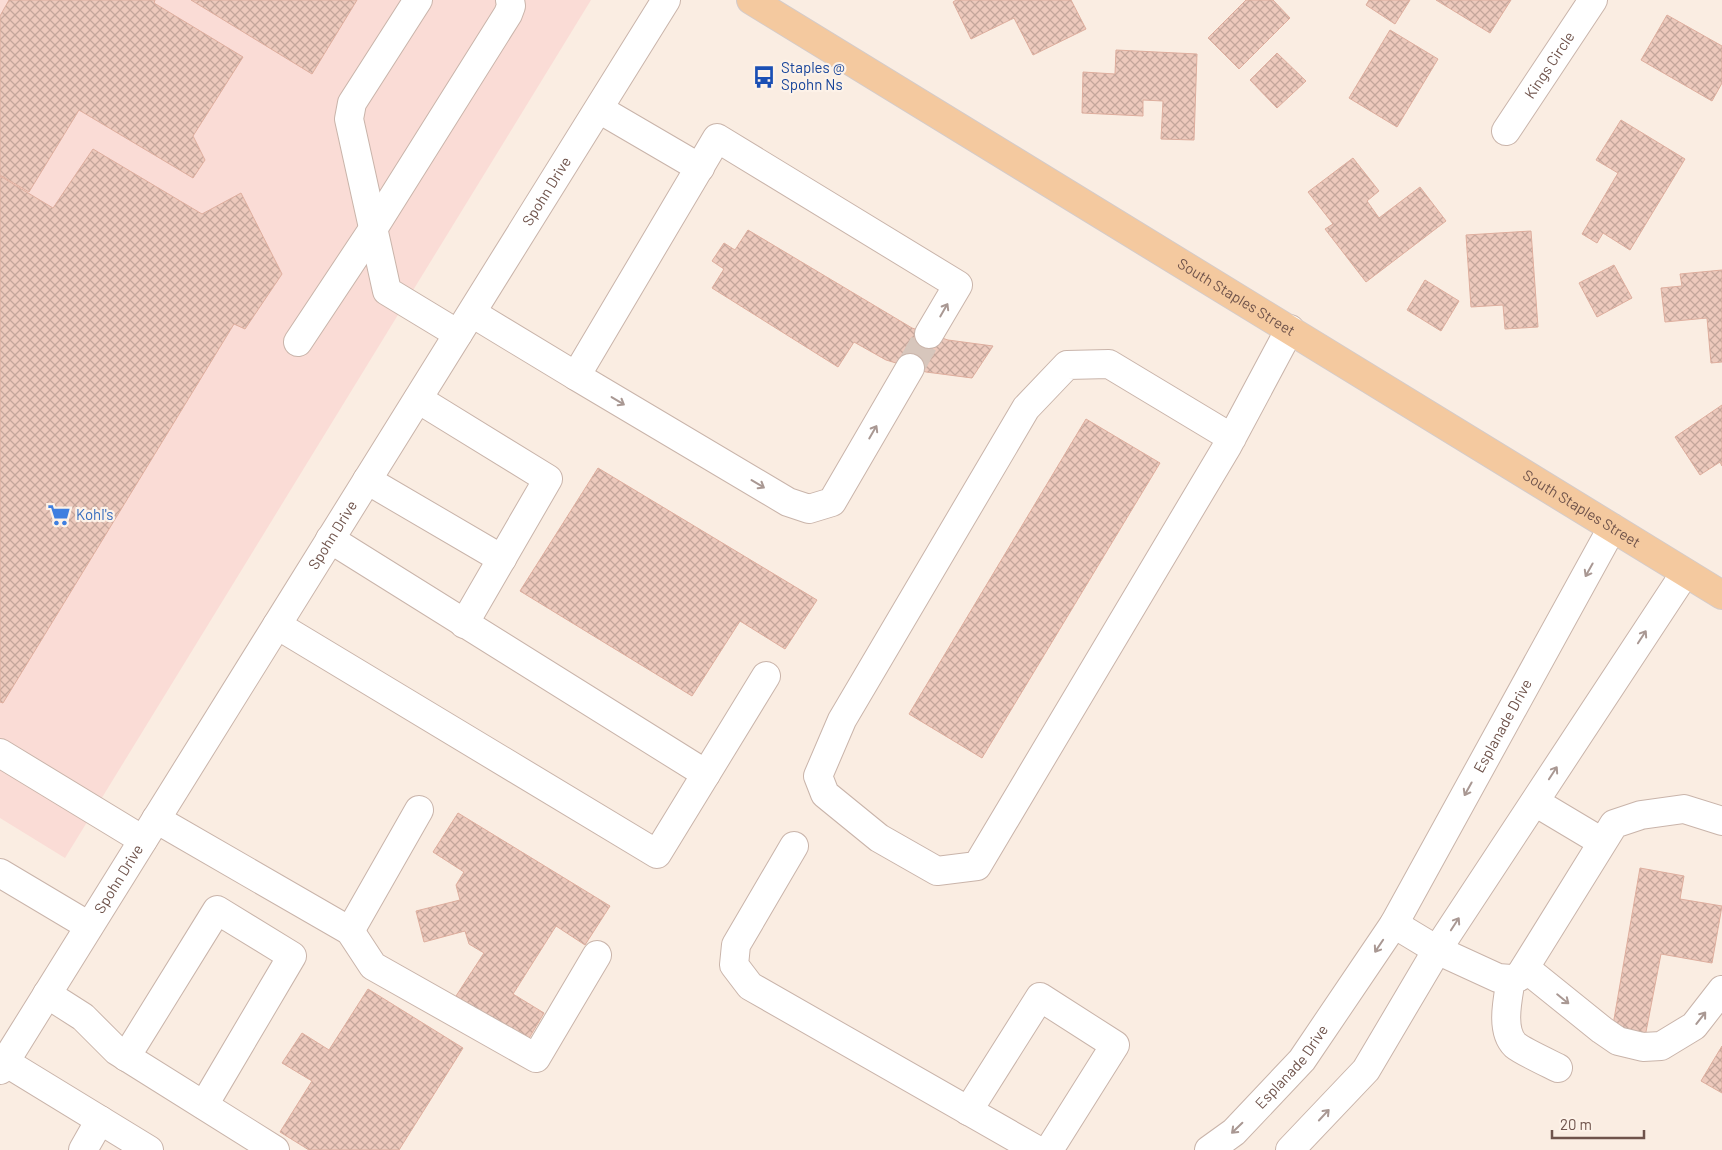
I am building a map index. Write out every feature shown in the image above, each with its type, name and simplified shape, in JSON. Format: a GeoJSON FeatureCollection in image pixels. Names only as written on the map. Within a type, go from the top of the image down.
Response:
{"type":"FeatureCollection","features":[{"type":"Feature","properties":{"kind":"main road","name":"South Staples Street"},"geometry":{"type":"LineString","coordinates":[[751,0],[1722,595]]}},
{"type":"Feature","properties":{"kind":"street"},"geometry":{"type":"LineString","coordinates":[[418,0],[352,103],[349,119],[387,291],[465,323],[576,376],[788,502],[809,509],[832,502],[910,368]]}},
{"type":"Feature","properties":{"kind":"street"},"geometry":{"type":"LineString","coordinates":[[298,342],[373,228],[508,14],[511,6],[510,0]]}},
{"type":"Feature","properties":{"kind":"street","name":"Spohn Drive"},"geometry":{"type":"LineString","coordinates":[[2,1066],[666,0]]}},
{"type":"Feature","properties":{"kind":"street","name":"Kings Circle"},"geometry":{"type":"LineString","coordinates":[[1506,131],[1594,0]]}},
{"type":"Feature","properties":{"kind":"street"},"geometry":{"type":"LineString","coordinates":[[598,109],[700,168]]}},
{"type":"Feature","properties":{"kind":"street"},"geometry":{"type":"LineString","coordinates":[[576,376],[718,138],[958,285],[929,334]]}},
{"type":"Feature","properties":{"kind":"street"},"geometry":{"type":"LineString","coordinates":[[1232,438],[1109,364],[1067,365],[1026,408],[842,720],[818,776],[825,794],[878,838],[937,871],[977,866],[1232,438],[1290,329]]}},
{"type":"Feature","properties":{"kind":"street"},"geometry":{"type":"LineString","coordinates":[[418,399],[548,479],[464,624]]}},
{"type":"Feature","properties":{"kind":"street"},"geometry":{"type":"LineString","coordinates":[[367,480],[502,559]]}},
{"type":"Feature","properties":{"kind":"street","name":"Esplanade Drive"},"geometry":{"type":"LineString","coordinates":[[1209,1150],[1234,1132],[1302,1060],[1394,924],[1612,528]]}},
{"type":"Feature","properties":{"kind":"street"},"geometry":{"type":"LineString","coordinates":[[330,540],[706,774]]}},
{"type":"Feature","properties":{"kind":"street"},"geometry":{"type":"LineString","coordinates":[[1290,1150],[1366,1070],[1437,950],[1685,573]]}},
{"type":"Feature","properties":{"kind":"street"},"geometry":{"type":"LineString","coordinates":[[277,625],[657,854],[766,676]]}},
{"type":"Feature","properties":{"kind":"street"},"geometry":{"type":"LineString","coordinates":[[0,753],[350,931],[373,966],[536,1058],[597,955]]}},
{"type":"Feature","properties":{"kind":"street"},"geometry":{"type":"LineString","coordinates":[[1535,802],[1602,842]]}},
{"type":"Feature","properties":{"kind":"street"},"geometry":{"type":"LineString","coordinates":[[1558,1068],[1515,1045],[1509,1034],[1506,1015],[1518,974],[1602,842],[1614,824],[1641,815],[1684,809],[1722,821]]}},
{"type":"Feature","properties":{"kind":"street"},"geometry":{"type":"LineString","coordinates":[[350,931],[419,810]]}},
{"type":"Feature","properties":{"kind":"street"},"geometry":{"type":"LineString","coordinates":[[794,846],[736,945],[734,966],[750,986],[1037,1150]]}},
{"type":"Feature","properties":{"kind":"street"},"geometry":{"type":"LineString","coordinates":[[0,873],[89,926]]}},
{"type":"Feature","properties":{"kind":"street"},"geometry":{"type":"LineString","coordinates":[[126,1057],[217,910],[292,956],[204,1105]]}},
{"type":"Feature","properties":{"kind":"street"},"geometry":{"type":"LineString","coordinates":[[1394,924],[1437,950],[1498,978],[1518,974],[1618,1041],[1644,1048],[1662,1046],[1694,1026],[1722,990]]}},
{"type":"Feature","properties":{"kind":"street"},"geometry":{"type":"LineString","coordinates":[[47,994],[83,1017],[117,1051],[276,1150]]}},
{"type":"Feature","properties":{"kind":"street"},"geometry":{"type":"LineString","coordinates":[[968,1110],[1040,997],[1115,1045],[1049,1150]]}},
{"type":"Feature","properties":{"kind":"street"},"geometry":{"type":"LineString","coordinates":[[2,1066],[100,1120],[148,1150]]}},
{"type":"Feature","properties":{"kind":"street"},"geometry":{"type":"LineString","coordinates":[[83,1150],[100,1120]]}},
{"type":"Feature","properties":{"kind":"shaded area"},"geometry":{"type":"Polygon","coordinates":[[[0,0],[591,0],[65,858],[0,818],[0,0]]]}},
{"type":"Feature","properties":{"kind":"building"},"geometry":{"type":"Polygon","coordinates":[[[9,0],[155,0],[154,3],[243,57],[193,136],[205,160],[193,178],[79,110],[29,192],[0,175],[0,16],[9,0]]]}},
{"type":"Feature","properties":{"kind":"building"},"geometry":{"type":"Polygon","coordinates":[[[191,0],[357,0],[312,74],[191,0]]]}},
{"type":"Feature","properties":{"kind":"building"},"geometry":{"type":"Polygon","coordinates":[[[956,0],[1071,0],[1086,29],[1033,55],[1014,18],[971,39],[953,2],[956,0]]]}},
{"type":"Feature","properties":{"kind":"building"},"geometry":{"type":"Polygon","coordinates":[[[1246,0],[1273,0],[1290,18],[1239,69],[1208,38],[1246,0]]]}},
{"type":"Feature","properties":{"kind":"building"},"geometry":{"type":"Polygon","coordinates":[[[1369,0],[1410,0],[1395,24],[1366,5],[1369,0]]]}},
{"type":"Feature","properties":{"kind":"building"},"geometry":{"type":"Polygon","coordinates":[[[1436,0],[1511,0],[1490,33],[1436,0]]]}},
{"type":"Feature","properties":{"kind":"building"},"geometry":{"type":"Polygon","coordinates":[[[1667,15],[1722,46],[1722,83],[1712,101],[1641,60],[1667,15]]]}},
{"type":"Feature","properties":{"kind":"building"},"geometry":{"type":"Polygon","coordinates":[[[1390,30],[1438,59],[1397,127],[1349,98],[1390,30]]]}},
{"type":"Feature","properties":{"kind":"building"},"geometry":{"type":"Polygon","coordinates":[[[1116,50],[1197,54],[1194,140],[1161,139],[1163,101],[1143,100],[1143,116],[1082,113],[1083,72],[1115,74],[1116,50]]]}},
{"type":"Feature","properties":{"kind":"building"},"geometry":{"type":"Polygon","coordinates":[[[1277,53],[1306,81],[1277,108],[1250,80],[1277,53]]]}},
{"type":"Feature","properties":{"kind":"building"},"geometry":{"type":"Polygon","coordinates":[[[1621,120],[1685,159],[1630,250],[1603,233],[1597,243],[1582,234],[1618,173],[1596,160],[1621,120]]]}},
{"type":"Feature","properties":{"kind":"building","name":"Kohl's"},"geometry":{"type":"Polygon","coordinates":[[[93,149],[202,214],[241,193],[282,274],[245,329],[234,324],[3,703],[0,702],[0,176],[53,208],[93,149]]]}},
{"type":"Feature","properties":{"kind":"building"},"geometry":{"type":"Polygon","coordinates":[[[1353,158],[1379,191],[1367,201],[1379,218],[1420,187],[1446,221],[1366,282],[1325,229],[1333,224],[1308,192],[1353,158]]]}},
{"type":"Feature","properties":{"kind":"building"},"geometry":{"type":"Polygon","coordinates":[[[748,230],[912,328],[948,340],[993,346],[972,378],[926,372],[886,360],[854,342],[838,367],[712,288],[724,269],[712,261],[724,243],[735,250],[748,230]]]}},
{"type":"Feature","properties":{"kind":"building"},"geometry":{"type":"Polygon","coordinates":[[[1531,231],[1538,327],[1505,329],[1503,305],[1471,307],[1466,235],[1531,231]]]}},
{"type":"Feature","properties":{"kind":"building"},"geometry":{"type":"Polygon","coordinates":[[[1614,265],[1632,298],[1597,317],[1579,283],[1614,265]]]}},
{"type":"Feature","properties":{"kind":"building"},"geometry":{"type":"Polygon","coordinates":[[[1722,270],[1722,362],[1711,363],[1707,318],[1665,322],[1661,288],[1682,286],[1680,274],[1722,270]]]}},
{"type":"Feature","properties":{"kind":"building"},"geometry":{"type":"Polygon","coordinates":[[[1425,280],[1459,301],[1441,331],[1407,310],[1425,280]]]}},
{"type":"Feature","properties":{"kind":"building"},"geometry":{"type":"Polygon","coordinates":[[[1722,405],[1722,466],[1720,462],[1700,475],[1675,437],[1722,405]]]}},
{"type":"Feature","properties":{"kind":"building"},"geometry":{"type":"Polygon","coordinates":[[[1086,419],[1160,463],[982,758],[909,714],[1086,419]]]}},
{"type":"Feature","properties":{"kind":"building"},"geometry":{"type":"Polygon","coordinates":[[[598,468],[817,600],[785,649],[740,621],[692,696],[520,591],[598,468]]]}},
{"type":"Feature","properties":{"kind":"building"},"geometry":{"type":"Polygon","coordinates":[[[458,813],[610,906],[585,945],[556,926],[513,994],[544,1013],[528,1040],[456,996],[484,953],[469,944],[465,931],[424,942],[416,911],[460,900],[456,885],[464,872],[433,852],[458,813]]]}},
{"type":"Feature","properties":{"kind":"building"},"geometry":{"type":"Polygon","coordinates":[[[1640,868],[1684,876],[1680,899],[1722,906],[1712,963],[1661,954],[1645,1037],[1612,1031],[1640,868]]]}},
{"type":"Feature","properties":{"kind":"building"},"geometry":{"type":"Polygon","coordinates":[[[368,989],[463,1048],[399,1150],[309,1150],[280,1132],[312,1081],[282,1063],[302,1033],[329,1050],[368,989]]]}},
{"type":"Feature","properties":{"kind":"building"},"geometry":{"type":"Polygon","coordinates":[[[1722,1046],[1722,1093],[1701,1081],[1722,1046]]]}},
{"type":"Feature","properties":{"kind":"tunnel"},"geometry":{"type":"LineString","coordinates":[[910,368],[929,334]]}},
{"type":"Feature","properties":{"kind":"place","name":"Staples @ Spohn Ns"},"geometry":{"type":"Point","coordinates":[764,77]}},
{"type":"Feature","properties":{"kind":"place","name":"Kohl's"},"geometry":{"type":"Point","coordinates":[59,515]}}]}
